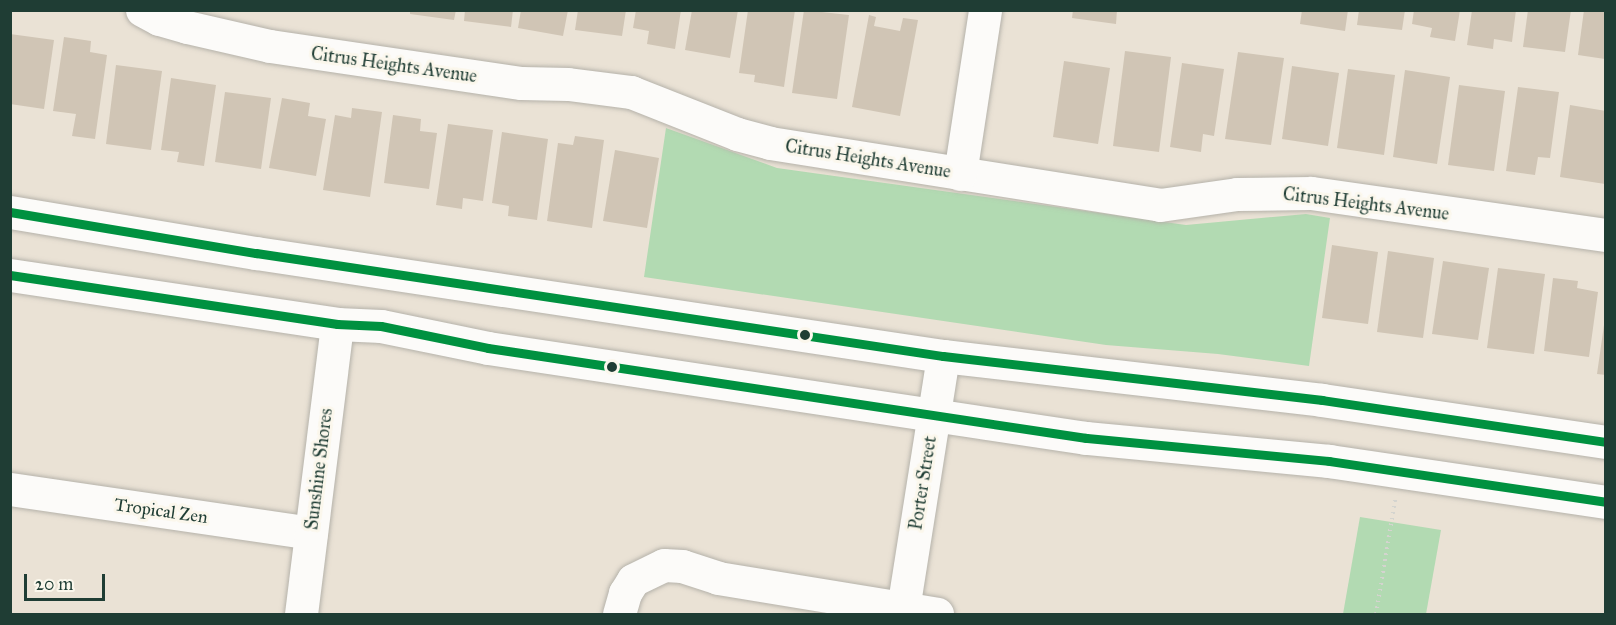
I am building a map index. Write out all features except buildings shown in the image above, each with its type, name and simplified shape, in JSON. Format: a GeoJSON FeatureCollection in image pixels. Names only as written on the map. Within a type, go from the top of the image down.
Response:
{"type":"FeatureCollection","features":[{"type":"Feature","properties":{"kind":"main road","name":"Citrus Heights Avenue"},"geometry":{"type":"LineString","coordinates":[[142,10],[159,19],[234,24],[270,46],[521,82],[568,84],[630,92],[737,134],[770,143],[1160,205],[1237,194],[1311,194],[1605,235]]}},
{"type":"Feature","properties":{"kind":"main road"},"geometry":{"type":"LineString","coordinates":[[960,174],[985,10]]}},
{"type":"Feature","properties":{"kind":"main road"},"geometry":{"type":"LineString","coordinates":[[10,212],[256,254],[943,356],[1322,400],[1605,442]]}},
{"type":"Feature","properties":{"kind":"main road"},"geometry":{"type":"LineString","coordinates":[[10,275],[337,324],[381,326],[488,348],[1086,438],[1329,461],[1605,502]]}},
{"type":"Feature","properties":{"kind":"main road","name":"Sunshine Shores"},"geometry":{"type":"LineString","coordinates":[[301,615],[337,324]]}},
{"type":"Feature","properties":{"kind":"main road","name":"Porter Street"},"geometry":{"type":"LineString","coordinates":[[903,609],[943,356]]}},
{"type":"Feature","properties":{"kind":"main road","name":"Tropical Zen"},"geometry":{"type":"LineString","coordinates":[[10,489],[311,532]]}},
{"type":"Feature","properties":{"kind":"main road"},"geometry":{"type":"LineString","coordinates":[[619,615],[625,593],[633,580],[664,565],[682,566],[718,578],[937,615]]}},
{"type":"Feature","properties":{"kind":"path"},"geometry":{"type":"LineString","coordinates":[[1376,615],[1400,472]]}},
{"type":"Feature","properties":{"kind":"green space"},"geometry":{"type":"Polygon","coordinates":[[[666,128],[777,168],[1186,225],[1306,214],[1330,218],[1309,366],[1218,354],[1106,345],[644,277],[666,128]]]}},
{"type":"Feature","properties":{"kind":"green space"},"geometry":{"type":"Polygon","coordinates":[[[1360,517],[1441,530],[1426,614],[1343,614],[1360,517]]]}},
{"type":"Feature","properties":{"kind":"transit line"},"geometry":{"type":"LineString","coordinates":[[10,212],[256,253],[943,356],[1322,400],[1606,442]]}},
{"type":"Feature","properties":{"kind":"transit line"},"geometry":{"type":"LineString","coordinates":[[10,275],[337,324],[381,326],[488,348],[1086,438],[1329,461],[1606,502]]}}]}
